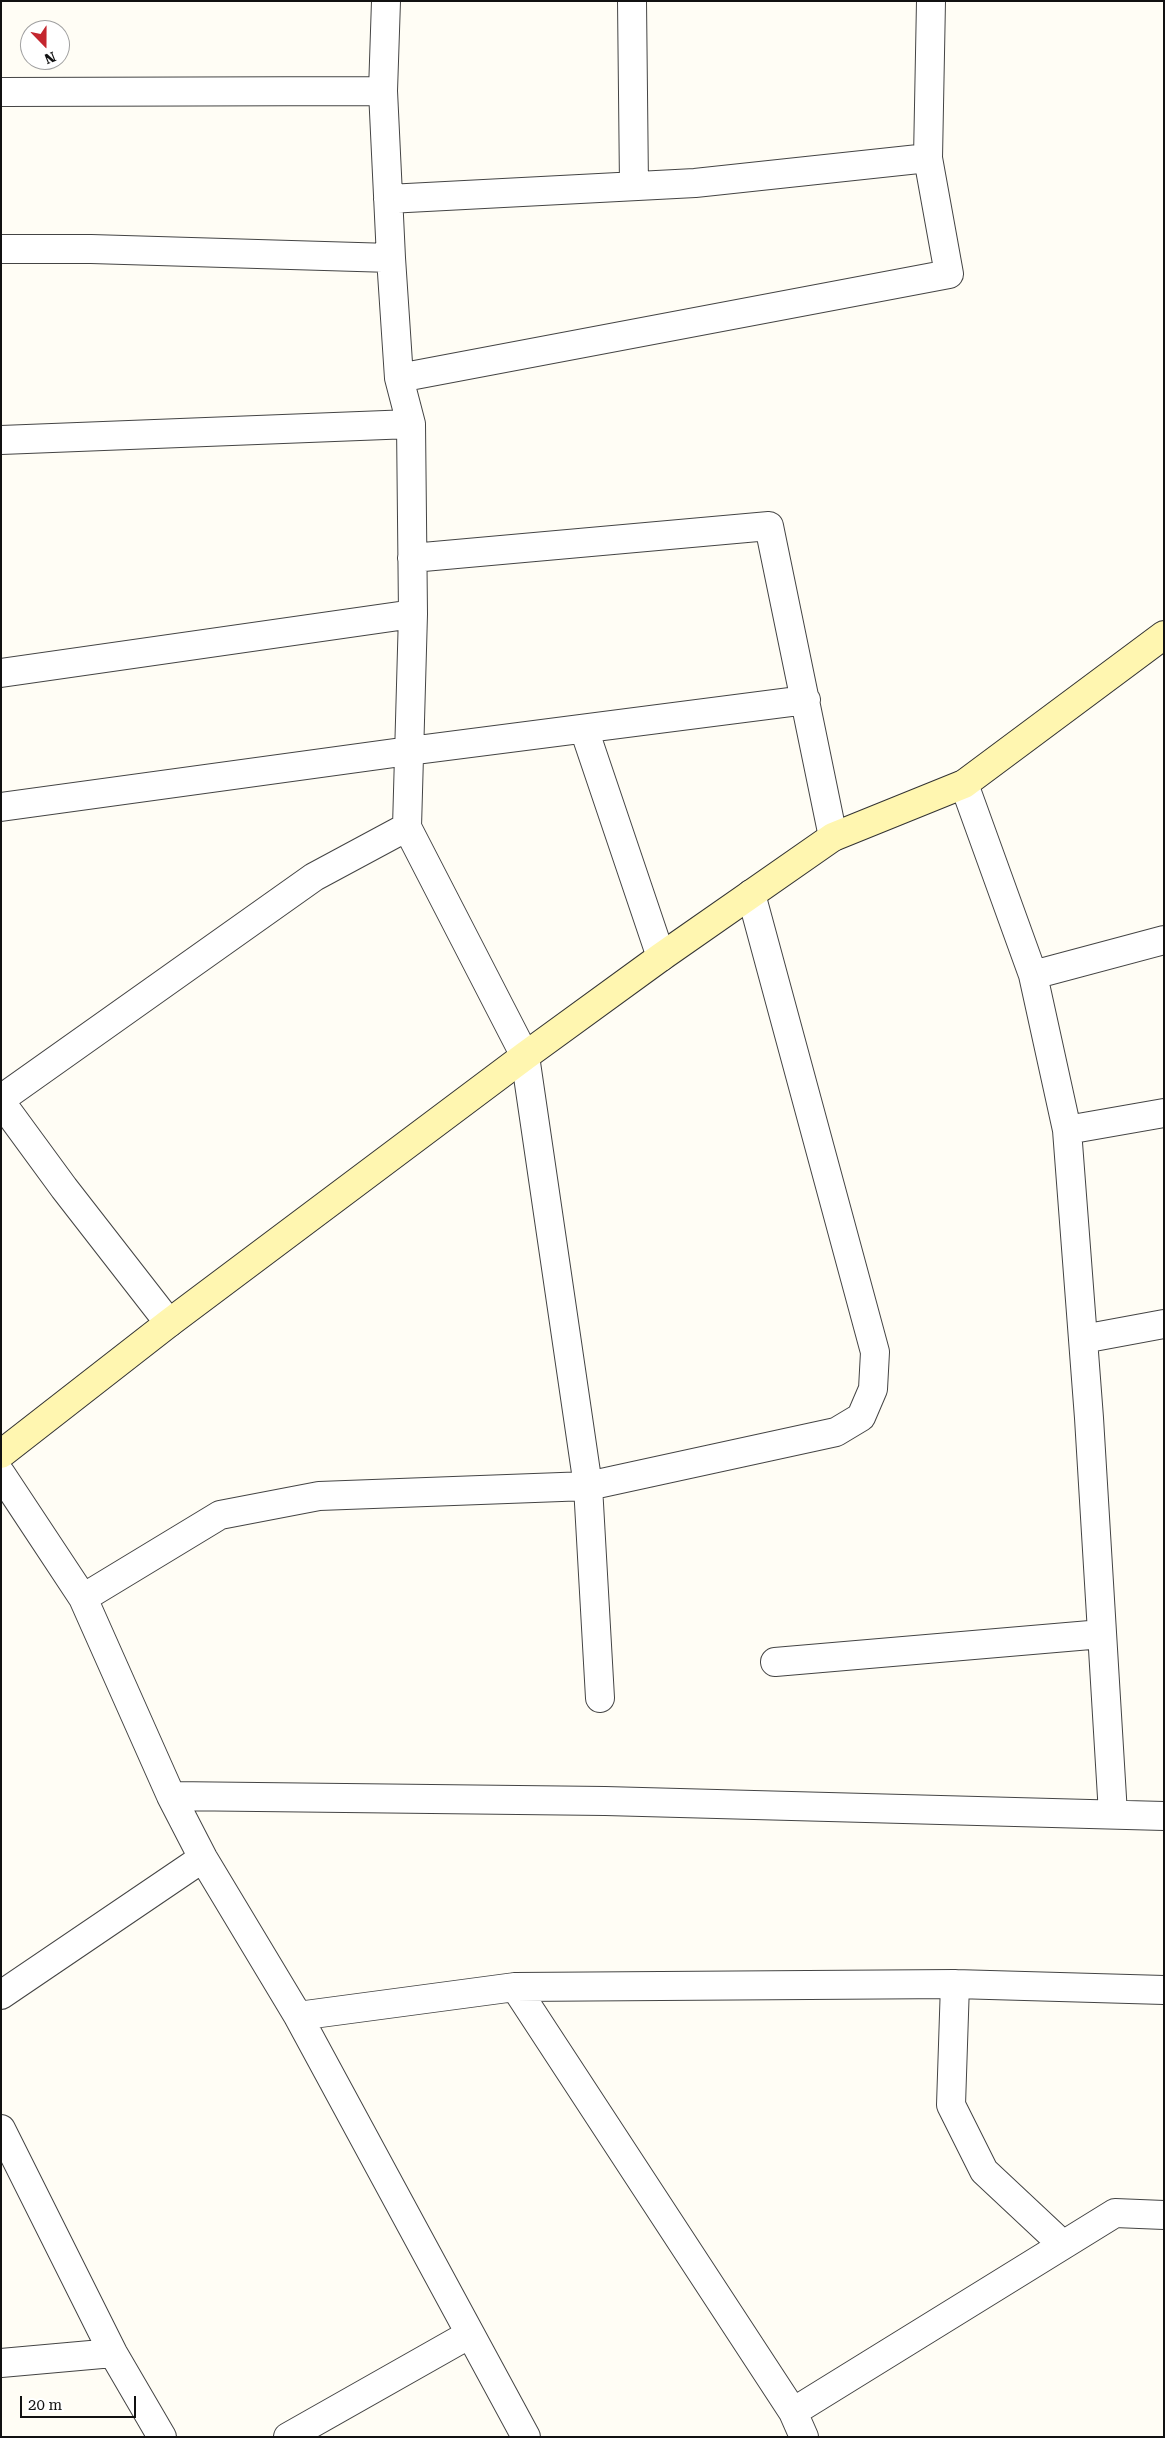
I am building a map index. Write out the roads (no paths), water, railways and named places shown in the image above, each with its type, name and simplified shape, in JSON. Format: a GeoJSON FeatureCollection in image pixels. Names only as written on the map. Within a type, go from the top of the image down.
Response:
{"type":"FeatureCollection","features":[{"type":"Feature","properties":{"kind":"street"},"geometry":{"type":"LineString","coordinates":[[386,1],[383,91],[391,258],[400,378],[411,424],[413,614],[407,827],[525,1056],[588,1486],[600,1698]]}},
{"type":"Feature","properties":{"kind":"street"},"geometry":{"type":"LineString","coordinates":[[632,1],[634,186]]}},
{"type":"Feature","properties":{"kind":"street"},"geometry":{"type":"LineString","coordinates":[[400,378],[949,274],[928,158],[931,1]]}},
{"type":"Feature","properties":{"kind":"street"},"geometry":{"type":"LineString","coordinates":[[1,92],[383,91]]}},
{"type":"Feature","properties":{"kind":"street"},"geometry":{"type":"LineString","coordinates":[[388,199],[695,183],[928,158]]}},
{"type":"Feature","properties":{"kind":"street"},"geometry":{"type":"LineString","coordinates":[[1,249],[91,249],[391,258]]}},
{"type":"Feature","properties":{"kind":"street"},"geometry":{"type":"LineString","coordinates":[[1,440],[411,424]]}},
{"type":"Feature","properties":{"kind":"street"},"geometry":{"type":"LineString","coordinates":[[412,558],[768,526],[806,700],[833,837]]}},
{"type":"Feature","properties":{"kind":"street"},"geometry":{"type":"LineString","coordinates":[[1,673],[413,614]]}},
{"type":"Feature","properties":{"kind":"street"},"geometry":{"type":"LineString","coordinates":[[1,1454],[169,1323],[525,1056],[661,957],[833,837],[964,784],[1164,634]]}},
{"type":"Feature","properties":{"kind":"street"},"geometry":{"type":"LineString","coordinates":[[1,807],[409,751],[806,700]]}},
{"type":"Feature","properties":{"kind":"street"},"geometry":{"type":"LineString","coordinates":[[584,729],[661,957]]}},
{"type":"Feature","properties":{"kind":"street"},"geometry":{"type":"LineString","coordinates":[[964,784],[1032,975],[1067,1130],[1083,1340],[1113,1814]]}},
{"type":"Feature","properties":{"kind":"street"},"geometry":{"type":"LineString","coordinates":[[169,1323],[64,1188],[1,1100],[314,877],[407,827]]}},
{"type":"Feature","properties":{"kind":"street"},"geometry":{"type":"LineString","coordinates":[[83,1598],[220,1515],[319,1496],[588,1486],[836,1432],[861,1417],[873,1389],[875,1352],[751,894]]}},
{"type":"Feature","properties":{"kind":"street"},"geometry":{"type":"LineString","coordinates":[[1032,975],[1164,940]]}},
{"type":"Feature","properties":{"kind":"street"},"geometry":{"type":"LineString","coordinates":[[1067,1130],[1164,1113]]}},
{"type":"Feature","properties":{"kind":"street"},"geometry":{"type":"LineString","coordinates":[[1083,1340],[1164,1324]]}},
{"type":"Feature","properties":{"kind":"street"},"geometry":{"type":"LineString","coordinates":[[1,1474],[83,1598],[171,1796],[203,1858],[298,2016],[526,2437]]}},
{"type":"Feature","properties":{"kind":"street"},"geometry":{"type":"LineString","coordinates":[[775,1662],[1102,1634]]}},
{"type":"Feature","properties":{"kind":"street"},"geometry":{"type":"LineString","coordinates":[[171,1796],[605,1801],[1164,1816]]}},
{"type":"Feature","properties":{"kind":"street"},"geometry":{"type":"LineString","coordinates":[[1,1995],[203,1858]]}},
{"type":"Feature","properties":{"kind":"street"},"geometry":{"type":"LineString","coordinates":[[298,2016],[514,1987],[955,1984],[1164,1990]]}},
{"type":"Feature","properties":{"kind":"street"},"geometry":{"type":"LineString","coordinates":[[955,1984],[951,2105],[984,2171],[1063,2245]]}},
{"type":"Feature","properties":{"kind":"street"},"geometry":{"type":"LineString","coordinates":[[514,1987],[793,2412],[804,2437]]}},
{"type":"Feature","properties":{"kind":"street"},"geometry":{"type":"LineString","coordinates":[[1,2129],[112,2353],[162,2437]]}},
{"type":"Feature","properties":{"kind":"street"},"geometry":{"type":"LineString","coordinates":[[793,2412],[1114,2213],[1164,2216]]}},
{"type":"Feature","properties":{"kind":"street"},"geometry":{"type":"LineString","coordinates":[[288,2437],[470,2334]]}},
{"type":"Feature","properties":{"kind":"street"},"geometry":{"type":"LineString","coordinates":[[1,2363],[112,2353]]}}]}
